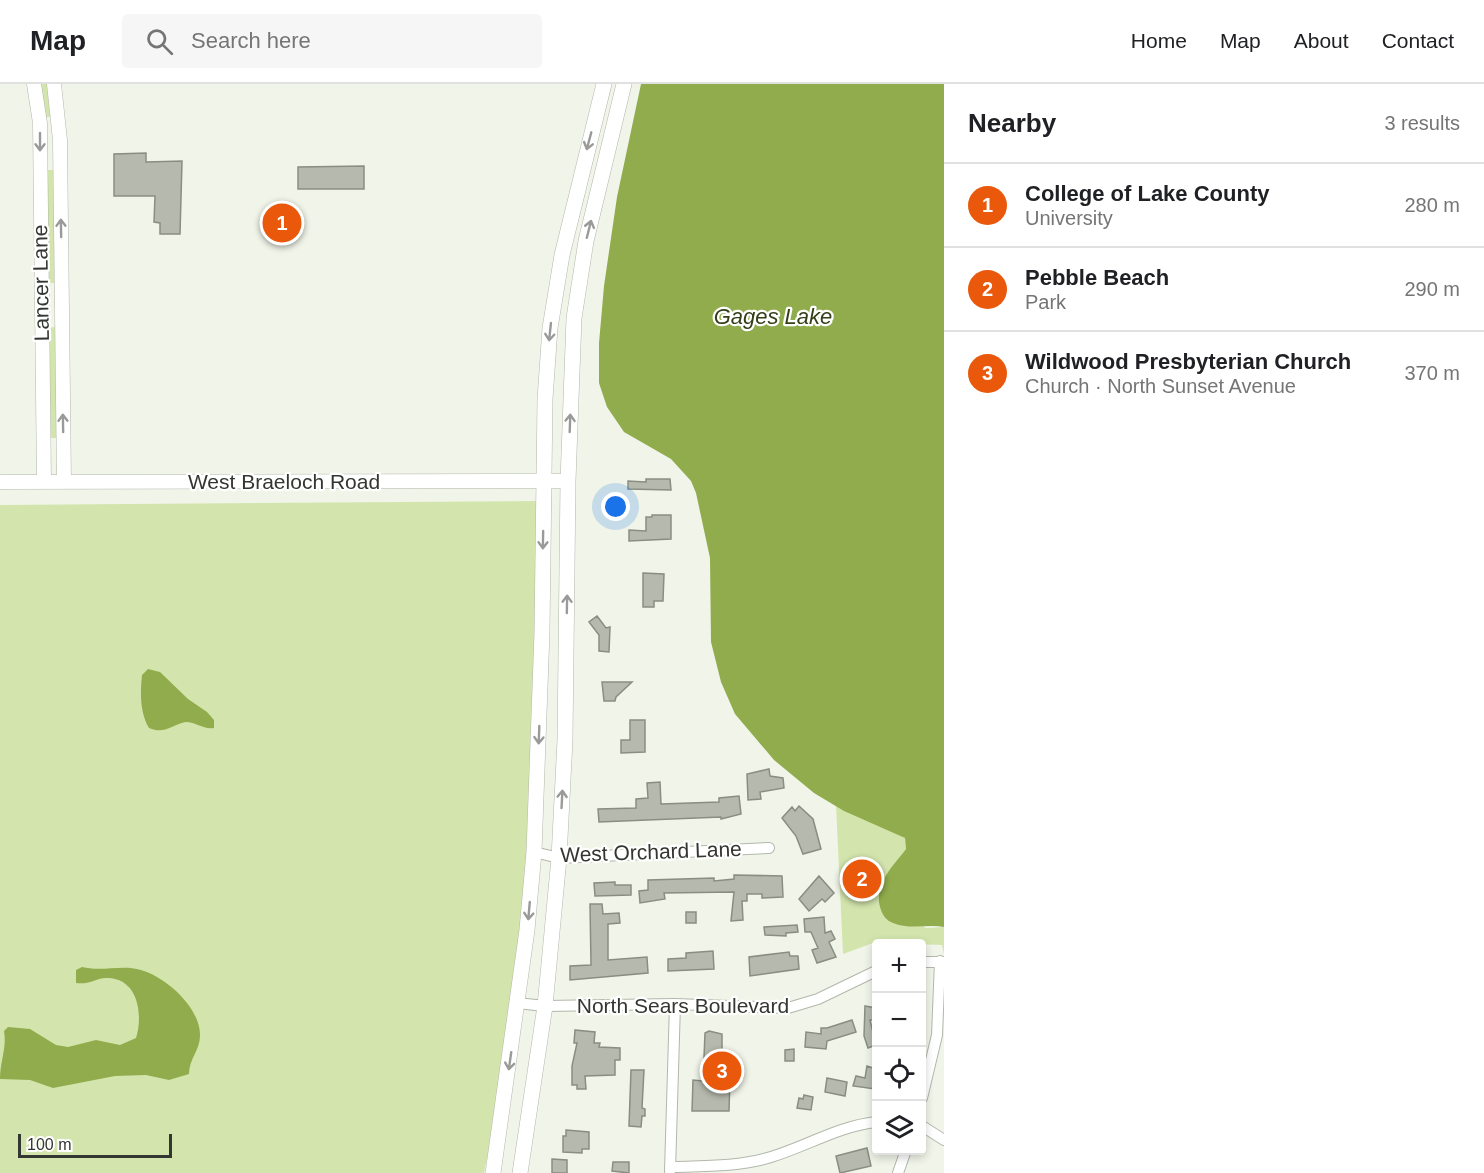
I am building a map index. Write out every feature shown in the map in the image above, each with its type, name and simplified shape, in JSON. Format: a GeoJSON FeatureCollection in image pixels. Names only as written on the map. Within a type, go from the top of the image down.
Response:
{"type":"FeatureCollection","features":[{"type":"Feature","properties":{"kind":"main road"},"geometry":{"type":"LineString","coordinates":[[493,1173],[518,1003],[534,852],[550,328],[562,255],[604,84]]}},
{"type":"Feature","properties":{"kind":"main road"},"geometry":{"type":"LineString","coordinates":[[520,1173],[545,1006],[559,858],[565,740],[568,482],[574,318],[586,241],[624,84]]}},
{"type":"Feature","properties":{"kind":"street","name":"Lancer Lane"},"geometry":{"type":"LineString","coordinates":[[34,84],[40,123],[44,482]]}},
{"type":"Feature","properties":{"kind":"street","name":"Lancer Lane"},"geometry":{"type":"LineString","coordinates":[[54,84],[60,140],[64,482]]}},
{"type":"Feature","properties":{"kind":"street","name":"West Braeloch Road"},"geometry":{"type":"LineString","coordinates":[[0,482],[568,482]]}},
{"type":"Feature","properties":{"kind":"street","name":"West Orchard Lane"},"geometry":{"type":"LineString","coordinates":[[534,852],[559,858],[769,848]]}},
{"type":"Feature","properties":{"kind":"street"},"geometry":{"type":"LineString","coordinates":[[926,962],[942,962],[937,1035],[926,1078]]}},
{"type":"Feature","properties":{"kind":"street","name":"North Sears Boulevard"},"geometry":{"type":"LineString","coordinates":[[518,1003],[545,1006],[675,1004],[801,1006],[872,973]]}},
{"type":"Feature","properties":{"kind":"street"},"geometry":{"type":"LineString","coordinates":[[675,1004],[670,1170],[771,1157],[840,1130],[872,1123]]}},
{"type":"Feature","properties":{"kind":"street"},"geometry":{"type":"LineString","coordinates":[[926,1129],[944,1140]]}},
{"type":"Feature","properties":{"kind":"street"},"geometry":{"type":"LineString","coordinates":[[898,1173],[904,1155]]}},
{"type":"Feature","properties":{"kind":"shaded area"},"geometry":{"type":"Polygon","coordinates":[[[40,84],[48,84],[52,117],[45,117],[40,84]]]}},
{"type":"Feature","properties":{"kind":"shaded area"},"geometry":{"type":"Polygon","coordinates":[[[46,170],[54,170],[55,283],[48,283],[46,170]]]}},
{"type":"Feature","properties":{"kind":"shaded area"},"geometry":{"type":"Polygon","coordinates":[[[55,327],[57,438],[49,438],[48,328],[55,327]]]}},
{"type":"Feature","properties":{"kind":"shaded area"},"geometry":{"type":"Polygon","coordinates":[[[538,501],[532,864],[516,1019],[484,1173],[0,1173],[0,505],[538,501]]]}},
{"type":"Feature","properties":{"kind":"shaded area"},"geometry":{"type":"Polygon","coordinates":[[[836,805],[905,838],[906,849],[885,879],[879,900],[926,928],[944,927],[944,954],[942,945],[926,944],[926,939],[872,939],[872,943],[843,954],[836,805]]]}},
{"type":"Feature","properties":{"kind":"water","name":"Gages Lake"},"geometry":{"type":"Polygon","coordinates":[[[641,84],[944,84],[944,927],[905,926],[893,923],[886,918],[881,910],[879,893],[885,877],[906,849],[905,838],[844,811],[814,793],[774,760],[735,714],[721,682],[711,642],[710,558],[696,493],[691,481],[671,459],[624,432],[607,407],[599,383],[599,343],[604,286],[617,197],[641,84]]]}},
{"type":"Feature","properties":{"kind":"water"},"geometry":{"type":"Polygon","coordinates":[[[148,669],[160,672],[188,699],[207,712],[214,720],[214,728],[186,722],[164,730],[149,728],[142,709],[141,696],[142,675],[148,669]]]}},
{"type":"Feature","properties":{"kind":"water"},"geometry":{"type":"Polygon","coordinates":[[[82,967],[141,970],[161,979],[180,995],[195,1015],[199,1025],[198,1046],[189,1074],[169,1080],[146,1075],[115,1076],[53,1088],[30,1080],[0,1079],[5,1043],[4,1031],[8,1027],[30,1029],[56,1045],[68,1047],[96,1040],[120,1045],[136,1038],[139,1019],[136,1000],[132,992],[118,980],[108,978],[76,983],[76,970],[82,967]]]}},
{"type":"Feature","properties":{"kind":"building"},"geometry":{"type":"Polygon","coordinates":[[[146,153],[146,162],[182,161],[180,234],[160,234],[160,223],[154,222],[155,196],[114,196],[114,154],[146,153]]]}},
{"type":"Feature","properties":{"kind":"building"},"geometry":{"type":"Polygon","coordinates":[[[364,166],[364,189],[298,189],[298,167],[364,166]]]}},
{"type":"Feature","properties":{"kind":"building"},"geometry":{"type":"Polygon","coordinates":[[[646,479],[670,479],[671,490],[628,489],[628,481],[646,482],[646,479]]]}},
{"type":"Feature","properties":{"kind":"building"},"geometry":{"type":"Polygon","coordinates":[[[652,515],[671,515],[671,539],[629,541],[629,530],[646,531],[646,517],[652,517],[652,515]]]}},
{"type":"Feature","properties":{"kind":"building"},"geometry":{"type":"Polygon","coordinates":[[[643,573],[664,574],[663,601],[654,601],[654,607],[643,607],[643,573]]]}},
{"type":"Feature","properties":{"kind":"building"},"geometry":{"type":"Polygon","coordinates":[[[597,616],[606,628],[610,627],[609,652],[599,651],[599,635],[589,622],[597,616]]]}},
{"type":"Feature","properties":{"kind":"building"},"geometry":{"type":"Polygon","coordinates":[[[602,682],[632,682],[616,697],[615,701],[604,701],[602,682]]]}},
{"type":"Feature","properties":{"kind":"building"},"geometry":{"type":"Polygon","coordinates":[[[630,720],[645,720],[645,752],[621,753],[621,740],[630,740],[630,720]]]}},
{"type":"Feature","properties":{"kind":"building"},"geometry":{"type":"Polygon","coordinates":[[[769,769],[770,776],[783,778],[784,788],[760,792],[761,799],[748,800],[747,774],[769,769]]]}},
{"type":"Feature","properties":{"kind":"building"},"geometry":{"type":"Polygon","coordinates":[[[660,782],[661,804],[719,802],[719,798],[739,796],[741,814],[721,819],[721,817],[599,822],[598,809],[636,808],[636,799],[648,798],[647,783],[660,782]]]}},
{"type":"Feature","properties":{"kind":"building"},"geometry":{"type":"Polygon","coordinates":[[[799,806],[813,819],[821,849],[803,854],[796,836],[782,818],[792,807],[795,811],[799,806]]]}},
{"type":"Feature","properties":{"kind":"building"},"geometry":{"type":"Polygon","coordinates":[[[734,875],[782,876],[783,897],[762,898],[762,894],[747,894],[747,901],[742,901],[743,920],[731,921],[734,892],[664,893],[665,899],[640,903],[639,891],[648,890],[648,880],[714,878],[714,881],[734,879],[734,875]]]}},
{"type":"Feature","properties":{"kind":"building"},"geometry":{"type":"Polygon","coordinates":[[[819,876],[834,893],[825,902],[822,899],[809,911],[799,899],[819,876]]]}},
{"type":"Feature","properties":{"kind":"building"},"geometry":{"type":"Polygon","coordinates":[[[615,882],[615,885],[631,885],[631,895],[595,896],[594,883],[615,882]]]}},
{"type":"Feature","properties":{"kind":"building"},"geometry":{"type":"Polygon","coordinates":[[[590,904],[602,904],[603,914],[619,913],[620,923],[608,924],[608,960],[647,957],[648,973],[570,980],[570,966],[591,965],[590,904]]]}},
{"type":"Feature","properties":{"kind":"building"},"geometry":{"type":"Polygon","coordinates":[[[686,912],[696,912],[696,923],[686,923],[686,912]]]}},
{"type":"Feature","properties":{"kind":"building"},"geometry":{"type":"Polygon","coordinates":[[[824,917],[825,933],[831,931],[835,939],[829,942],[836,957],[817,963],[812,950],[818,948],[811,932],[805,932],[804,919],[824,917]]]}},
{"type":"Feature","properties":{"kind":"building"},"geometry":{"type":"Polygon","coordinates":[[[797,925],[798,932],[786,933],[786,936],[765,935],[764,927],[797,925]]]}},
{"type":"Feature","properties":{"kind":"building"},"geometry":{"type":"Polygon","coordinates":[[[713,951],[714,969],[668,971],[668,959],[686,958],[686,953],[713,951]]]}},
{"type":"Feature","properties":{"kind":"building"},"geometry":{"type":"Polygon","coordinates":[[[789,952],[790,956],[798,956],[799,969],[750,976],[749,957],[789,952]]]}},
{"type":"Feature","properties":{"kind":"building"},"geometry":{"type":"Polygon","coordinates":[[[865,1006],[872,1007],[872,1020],[870,1020],[872,1046],[868,1048],[864,1036],[865,1006]]]}},
{"type":"Feature","properties":{"kind":"building"},"geometry":{"type":"Polygon","coordinates":[[[852,1020],[856,1032],[827,1041],[826,1049],[805,1047],[806,1032],[821,1034],[821,1028],[852,1020]]]}},
{"type":"Feature","properties":{"kind":"building"},"geometry":{"type":"Polygon","coordinates":[[[575,1030],[595,1032],[594,1043],[600,1043],[599,1047],[620,1048],[620,1060],[615,1060],[615,1075],[585,1076],[586,1089],[577,1089],[577,1085],[572,1085],[572,1066],[577,1043],[574,1043],[575,1030]]]}},
{"type":"Feature","properties":{"kind":"building"},"geometry":{"type":"Polygon","coordinates":[[[709,1031],[722,1034],[722,1076],[730,1076],[729,1111],[692,1111],[693,1080],[703,1081],[705,1033],[709,1031]]]}},
{"type":"Feature","properties":{"kind":"building"},"geometry":{"type":"Polygon","coordinates":[[[794,1049],[794,1061],[785,1061],[785,1050],[794,1049]]]}},
{"type":"Feature","properties":{"kind":"building"},"geometry":{"type":"Polygon","coordinates":[[[867,1066],[872,1068],[872,1089],[853,1086],[856,1076],[865,1078],[867,1066]]]}},
{"type":"Feature","properties":{"kind":"building"},"geometry":{"type":"Polygon","coordinates":[[[631,1070],[644,1070],[642,1108],[645,1109],[645,1116],[642,1116],[641,1127],[629,1126],[631,1070]]]}},
{"type":"Feature","properties":{"kind":"building"},"geometry":{"type":"Polygon","coordinates":[[[827,1078],[847,1082],[845,1096],[825,1092],[827,1078]]]}},
{"type":"Feature","properties":{"kind":"building"},"geometry":{"type":"Polygon","coordinates":[[[804,1095],[813,1097],[811,1110],[797,1108],[799,1098],[803,1099],[804,1095]]]}},
{"type":"Feature","properties":{"kind":"building"},"geometry":{"type":"Polygon","coordinates":[[[566,1130],[589,1132],[589,1149],[582,1149],[582,1153],[563,1152],[563,1136],[566,1136],[566,1130]]]}},
{"type":"Feature","properties":{"kind":"building"},"geometry":{"type":"Polygon","coordinates":[[[867,1148],[871,1166],[840,1173],[836,1156],[867,1148]]]}},
{"type":"Feature","properties":{"kind":"building"},"geometry":{"type":"Polygon","coordinates":[[[552,1159],[567,1160],[567,1173],[552,1173],[552,1159]]]}},
{"type":"Feature","properties":{"kind":"building"},"geometry":{"type":"Polygon","coordinates":[[[613,1162],[629,1162],[629,1173],[612,1171],[613,1162]]]}},
{"type":"Feature","properties":{"kind":"place","name":"College of Lake County"},"geometry":{"type":"Point","coordinates":[282,223]}},
{"type":"Feature","properties":{"kind":"place","name":"Pebble Beach"},"geometry":{"type":"Point","coordinates":[862,879]}},
{"type":"Feature","properties":{"kind":"place","name":"Wildwood Presbyterian Church"},"geometry":{"type":"Point","coordinates":[722,1071]}}]}
